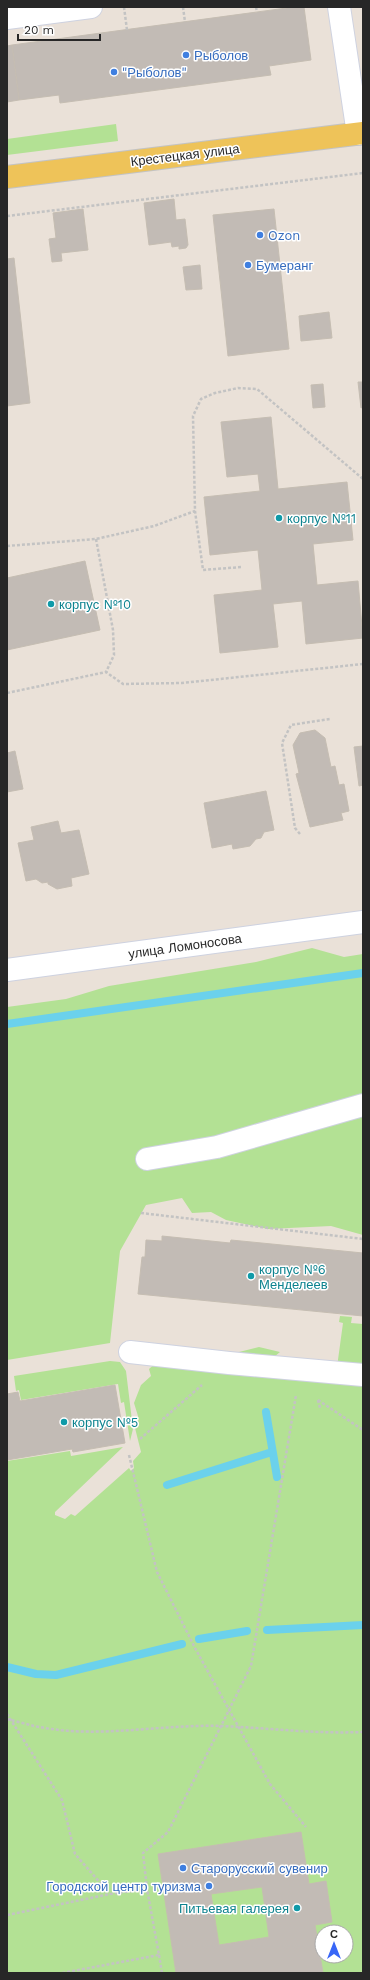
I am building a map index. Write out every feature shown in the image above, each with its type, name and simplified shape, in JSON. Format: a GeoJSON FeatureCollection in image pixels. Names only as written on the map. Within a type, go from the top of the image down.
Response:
{"type":"FeatureCollection","features":[{"type":"Feature","properties":{"kind":"main road","name":"Крестецкая улица"},"geometry":{"type":"LineString","coordinates":[[7,177],[361,134]]}},
{"type":"Feature","properties":{"kind":"street"},"geometry":{"type":"LineString","coordinates":[[7,18],[91,7]]}},
{"type":"Feature","properties":{"kind":"street"},"geometry":{"type":"LineString","coordinates":[[339,7],[361,134]]}},
{"type":"Feature","properties":{"kind":"street","name":"улица Ломоносова"},"geometry":{"type":"LineString","coordinates":[[7,970],[363,922]]}},
{"type":"Feature","properties":{"kind":"street"},"geometry":{"type":"LineString","coordinates":[[147,1158],[217,1147],[363,1105]]}},
{"type":"Feature","properties":{"kind":"street"},"geometry":{"type":"LineString","coordinates":[[130,1352],[229,1363],[300,1368],[363,1375]]}},
{"type":"Feature","properties":{"kind":"path"},"geometry":{"type":"LineString","coordinates":[[124,7],[127,30]]}},
{"type":"Feature","properties":{"kind":"path"},"geometry":{"type":"LineString","coordinates":[[183,7],[185,22]]}},
{"type":"Feature","properties":{"kind":"path"},"geometry":{"type":"LineString","coordinates":[[256,7],[257,12]]}},
{"type":"Feature","properties":{"kind":"path"},"geometry":{"type":"LineString","coordinates":[[7,216],[363,173]]}},
{"type":"Feature","properties":{"kind":"path"},"geometry":{"type":"LineString","coordinates":[[241,567],[204,570],[195,511],[193,416],[201,399],[215,393],[238,388],[257,389],[363,479]]}},
{"type":"Feature","properties":{"kind":"path"},"geometry":{"type":"LineString","coordinates":[[7,546],[96,539],[154,526],[195,511]]}},
{"type":"Feature","properties":{"kind":"path"},"geometry":{"type":"LineString","coordinates":[[96,539],[113,630],[114,655],[106,672]]}},
{"type":"Feature","properties":{"kind":"path"},"geometry":{"type":"LineString","coordinates":[[7,693],[106,672],[124,684],[182,683],[363,664]]}},
{"type":"Feature","properties":{"kind":"path"},"geometry":{"type":"LineString","coordinates":[[300,834],[295,828],[282,743],[292,724],[330,719]]}},
{"type":"Feature","properties":{"kind":"path"},"geometry":{"type":"LineString","coordinates":[[141,1213],[363,1239]]}},
{"type":"Feature","properties":{"kind":"path"},"geometry":{"type":"LineString","coordinates":[[140,1439],[229,1363]]}},
{"type":"Feature","properties":{"kind":"path"},"geometry":{"type":"LineString","coordinates":[[162,1973],[147,1889],[143,1853],[168,1832],[251,1666],[300,1368]]}},
{"type":"Feature","properties":{"kind":"path"},"geometry":{"type":"LineString","coordinates":[[318,1400],[363,1430]]}},
{"type":"Feature","properties":{"kind":"path"},"geometry":{"type":"LineString","coordinates":[[129,1455],[156,1572],[195,1648],[270,1784],[306,1828]]}},
{"type":"Feature","properties":{"kind":"path"},"geometry":{"type":"LineString","coordinates":[[7,1714],[62,1800],[75,1854],[110,1894]]}},
{"type":"Feature","properties":{"kind":"path"},"geometry":{"type":"LineString","coordinates":[[9,1719],[46,1729],[92,1731],[221,1726],[287,1731],[363,1732]]}},
{"type":"Feature","properties":{"kind":"path"},"geometry":{"type":"LineString","coordinates":[[7,1915],[110,1894],[147,1889]]}},
{"type":"Feature","properties":{"kind":"path"},"geometry":{"type":"LineString","coordinates":[[62,1973],[159,1955]]}},
{"type":"Feature","properties":{"kind":"green space"},"geometry":{"type":"Polygon","coordinates":[[[116,124],[118,141],[7,155],[7,139],[116,124]]]}},
{"type":"Feature","properties":{"kind":"green space"},"geometry":{"type":"Polygon","coordinates":[[[312,948],[344,957],[363,954],[363,1235],[331,1226],[268,1229],[226,1220],[211,1212],[192,1213],[182,1198],[146,1205],[120,1251],[110,1343],[7,1360],[7,1007],[66,999],[109,986],[256,962],[312,948]]]}},
{"type":"Feature","properties":{"kind":"green space"},"geometry":{"type":"Polygon","coordinates":[[[340,1316],[352,1317],[351,1323],[363,1324],[363,1973],[7,1973],[7,1461],[70,1451],[71,1456],[123,1447],[55,1512],[55,1515],[65,1519],[71,1514],[75,1516],[129,1468],[131,1471],[134,1468],[133,1461],[141,1452],[135,1428],[138,1416],[134,1403],[141,1385],[151,1376],[149,1369],[158,1361],[227,1355],[259,1347],[280,1352],[268,1362],[337,1367],[343,1323],[339,1322],[340,1316]]]}},
{"type":"Feature","properties":{"kind":"green space"},"geometry":{"type":"Polygon","coordinates":[[[110,1361],[120,1362],[126,1371],[133,1429],[130,1441],[124,1402],[121,1403],[118,1384],[21,1400],[19,1390],[16,1391],[14,1376],[110,1361]]]}},
{"type":"Feature","properties":{"kind":"building"},"geometry":{"type":"Polygon","coordinates":[[[294,7],[304,7],[311,60],[269,66],[271,75],[60,103],[59,95],[19,100],[12,45],[294,7]]]}},
{"type":"Feature","properties":{"kind":"building"},"geometry":{"type":"Polygon","coordinates":[[[12,45],[19,100],[7,102],[7,46],[12,45]]]}},
{"type":"Feature","properties":{"kind":"building"},"geometry":{"type":"Polygon","coordinates":[[[174,199],[176,220],[185,219],[188,245],[186,248],[179,249],[179,246],[172,247],[171,242],[149,245],[144,203],[174,199]]]}},
{"type":"Feature","properties":{"kind":"building"},"geometry":{"type":"Polygon","coordinates":[[[83,209],[88,250],[61,253],[62,261],[52,262],[49,239],[56,238],[53,213],[83,209]]]}},
{"type":"Feature","properties":{"kind":"building"},"geometry":{"type":"Polygon","coordinates":[[[274,209],[289,349],[228,356],[213,215],[274,209]]]}},
{"type":"Feature","properties":{"kind":"building"},"geometry":{"type":"Polygon","coordinates":[[[14,258],[30,403],[7,406],[7,259],[14,258]]]}},
{"type":"Feature","properties":{"kind":"building"},"geometry":{"type":"Polygon","coordinates":[[[200,265],[202,289],[186,290],[183,267],[200,265]]]}},
{"type":"Feature","properties":{"kind":"building"},"geometry":{"type":"Polygon","coordinates":[[[329,312],[332,338],[301,341],[299,316],[329,312]]]}},
{"type":"Feature","properties":{"kind":"building"},"geometry":{"type":"Polygon","coordinates":[[[358,382],[363,382],[363,407],[361,408],[358,382]]]}},
{"type":"Feature","properties":{"kind":"building"},"geometry":{"type":"Polygon","coordinates":[[[323,384],[325,407],[313,408],[311,385],[323,384]]]}},
{"type":"Feature","properties":{"kind":"building","name":"корпус №11"},"geometry":{"type":"Polygon","coordinates":[[[271,417],[278,489],[347,482],[353,540],[313,544],[317,585],[358,581],[363,638],[306,644],[302,601],[273,604],[278,647],[220,653],[214,595],[262,590],[258,550],[210,555],[204,497],[260,491],[258,474],[227,477],[221,422],[271,417]]]}},
{"type":"Feature","properties":{"kind":"building","name":"корпус №10"},"geometry":{"type":"Polygon","coordinates":[[[85,561],[100,630],[7,650],[7,578],[85,561]]]}},
{"type":"Feature","properties":{"kind":"building"},"geometry":{"type":"Polygon","coordinates":[[[315,730],[325,738],[331,767],[335,766],[339,785],[344,784],[349,811],[341,813],[343,820],[310,827],[296,774],[299,773],[293,745],[300,733],[315,730]]]}},
{"type":"Feature","properties":{"kind":"building"},"geometry":{"type":"Polygon","coordinates":[[[363,746],[363,785],[359,786],[354,747],[363,746]]]}},
{"type":"Feature","properties":{"kind":"building"},"geometry":{"type":"Polygon","coordinates":[[[15,751],[23,789],[7,792],[7,753],[15,751]]]}},
{"type":"Feature","properties":{"kind":"building"},"geometry":{"type":"Polygon","coordinates":[[[266,791],[274,830],[264,832],[261,838],[256,839],[250,846],[233,849],[232,844],[212,848],[204,803],[266,791]]]}},
{"type":"Feature","properties":{"kind":"building"},"geometry":{"type":"Polygon","coordinates":[[[58,821],[61,833],[79,830],[89,874],[71,878],[72,886],[57,889],[48,884],[48,882],[42,883],[36,879],[26,881],[18,843],[34,840],[31,827],[58,821]]]}},
{"type":"Feature","properties":{"kind":"building","name":"корпус №6 Менделеев"},"geometry":{"type":"Polygon","coordinates":[[[162,1236],[230,1243],[231,1240],[363,1253],[363,1316],[138,1294],[142,1257],[145,1257],[146,1240],[162,1241],[162,1236]]]}},
{"type":"Feature","properties":{"kind":"building","name":"корпус №5"},"geometry":{"type":"Polygon","coordinates":[[[115,1385],[125,1443],[73,1452],[72,1449],[7,1460],[7,1394],[18,1392],[20,1401],[115,1385]]]}},
{"type":"Feature","properties":{"kind":"building","name":"Питьевая галерея"},"geometry":{"type":"Polygon","coordinates":[[[301,1832],[309,1884],[326,1881],[332,1922],[314,1924],[314,1964],[322,1964],[323,1973],[176,1973],[158,1854],[301,1832]],[[262,1887],[211,1894],[219,1945],[269,1937],[262,1887]]]}},
{"type":"Feature","properties":{"kind":"waterway"},"geometry":{"type":"LineString","coordinates":[[7,1024],[363,973]]}},
{"type":"Feature","properties":{"kind":"waterway"},"geometry":{"type":"LineString","coordinates":[[266,1412],[277,1477]]}},
{"type":"Feature","properties":{"kind":"waterway"},"geometry":{"type":"LineString","coordinates":[[167,1485],[272,1452]]}},
{"type":"Feature","properties":{"kind":"waterway"},"geometry":{"type":"LineString","coordinates":[[267,1630],[363,1625]]}},
{"type":"Feature","properties":{"kind":"waterway"},"geometry":{"type":"LineString","coordinates":[[199,1639],[247,1631]]}},
{"type":"Feature","properties":{"kind":"waterway"},"geometry":{"type":"LineString","coordinates":[[7,1667],[36,1674],[56,1675],[182,1644]]}},
{"type":"Feature","properties":{"kind":"place","name":"Рыболов"},"geometry":{"type":"Point","coordinates":[186,55]}},
{"type":"Feature","properties":{"kind":"place","name":"\"Рыболов\""},"geometry":{"type":"Point","coordinates":[114,72]}},
{"type":"Feature","properties":{"kind":"place","name":"Ozon"},"geometry":{"type":"Point","coordinates":[260,235]}},
{"type":"Feature","properties":{"kind":"place","name":"Бумеранг"},"geometry":{"type":"Point","coordinates":[248,265]}},
{"type":"Feature","properties":{"kind":"place","name":"корпус №11"},"geometry":{"type":"Point","coordinates":[279,518]}},
{"type":"Feature","properties":{"kind":"place","name":"корпус №10"},"geometry":{"type":"Point","coordinates":[51,604]}},
{"type":"Feature","properties":{"kind":"place","name":"корпус №6 Менделеев"},"geometry":{"type":"Point","coordinates":[251,1276]}},
{"type":"Feature","properties":{"kind":"place","name":"корпус №5"},"geometry":{"type":"Point","coordinates":[64,1422]}},
{"type":"Feature","properties":{"kind":"place","name":"Старорусский сувенир"},"geometry":{"type":"Point","coordinates":[183,1868]}},
{"type":"Feature","properties":{"kind":"place","name":"Городской центр туризма"},"geometry":{"type":"Point","coordinates":[209,1886]}},
{"type":"Feature","properties":{"kind":"place","name":"Питьевая галерея"},"geometry":{"type":"Point","coordinates":[297,1908]}}]}
